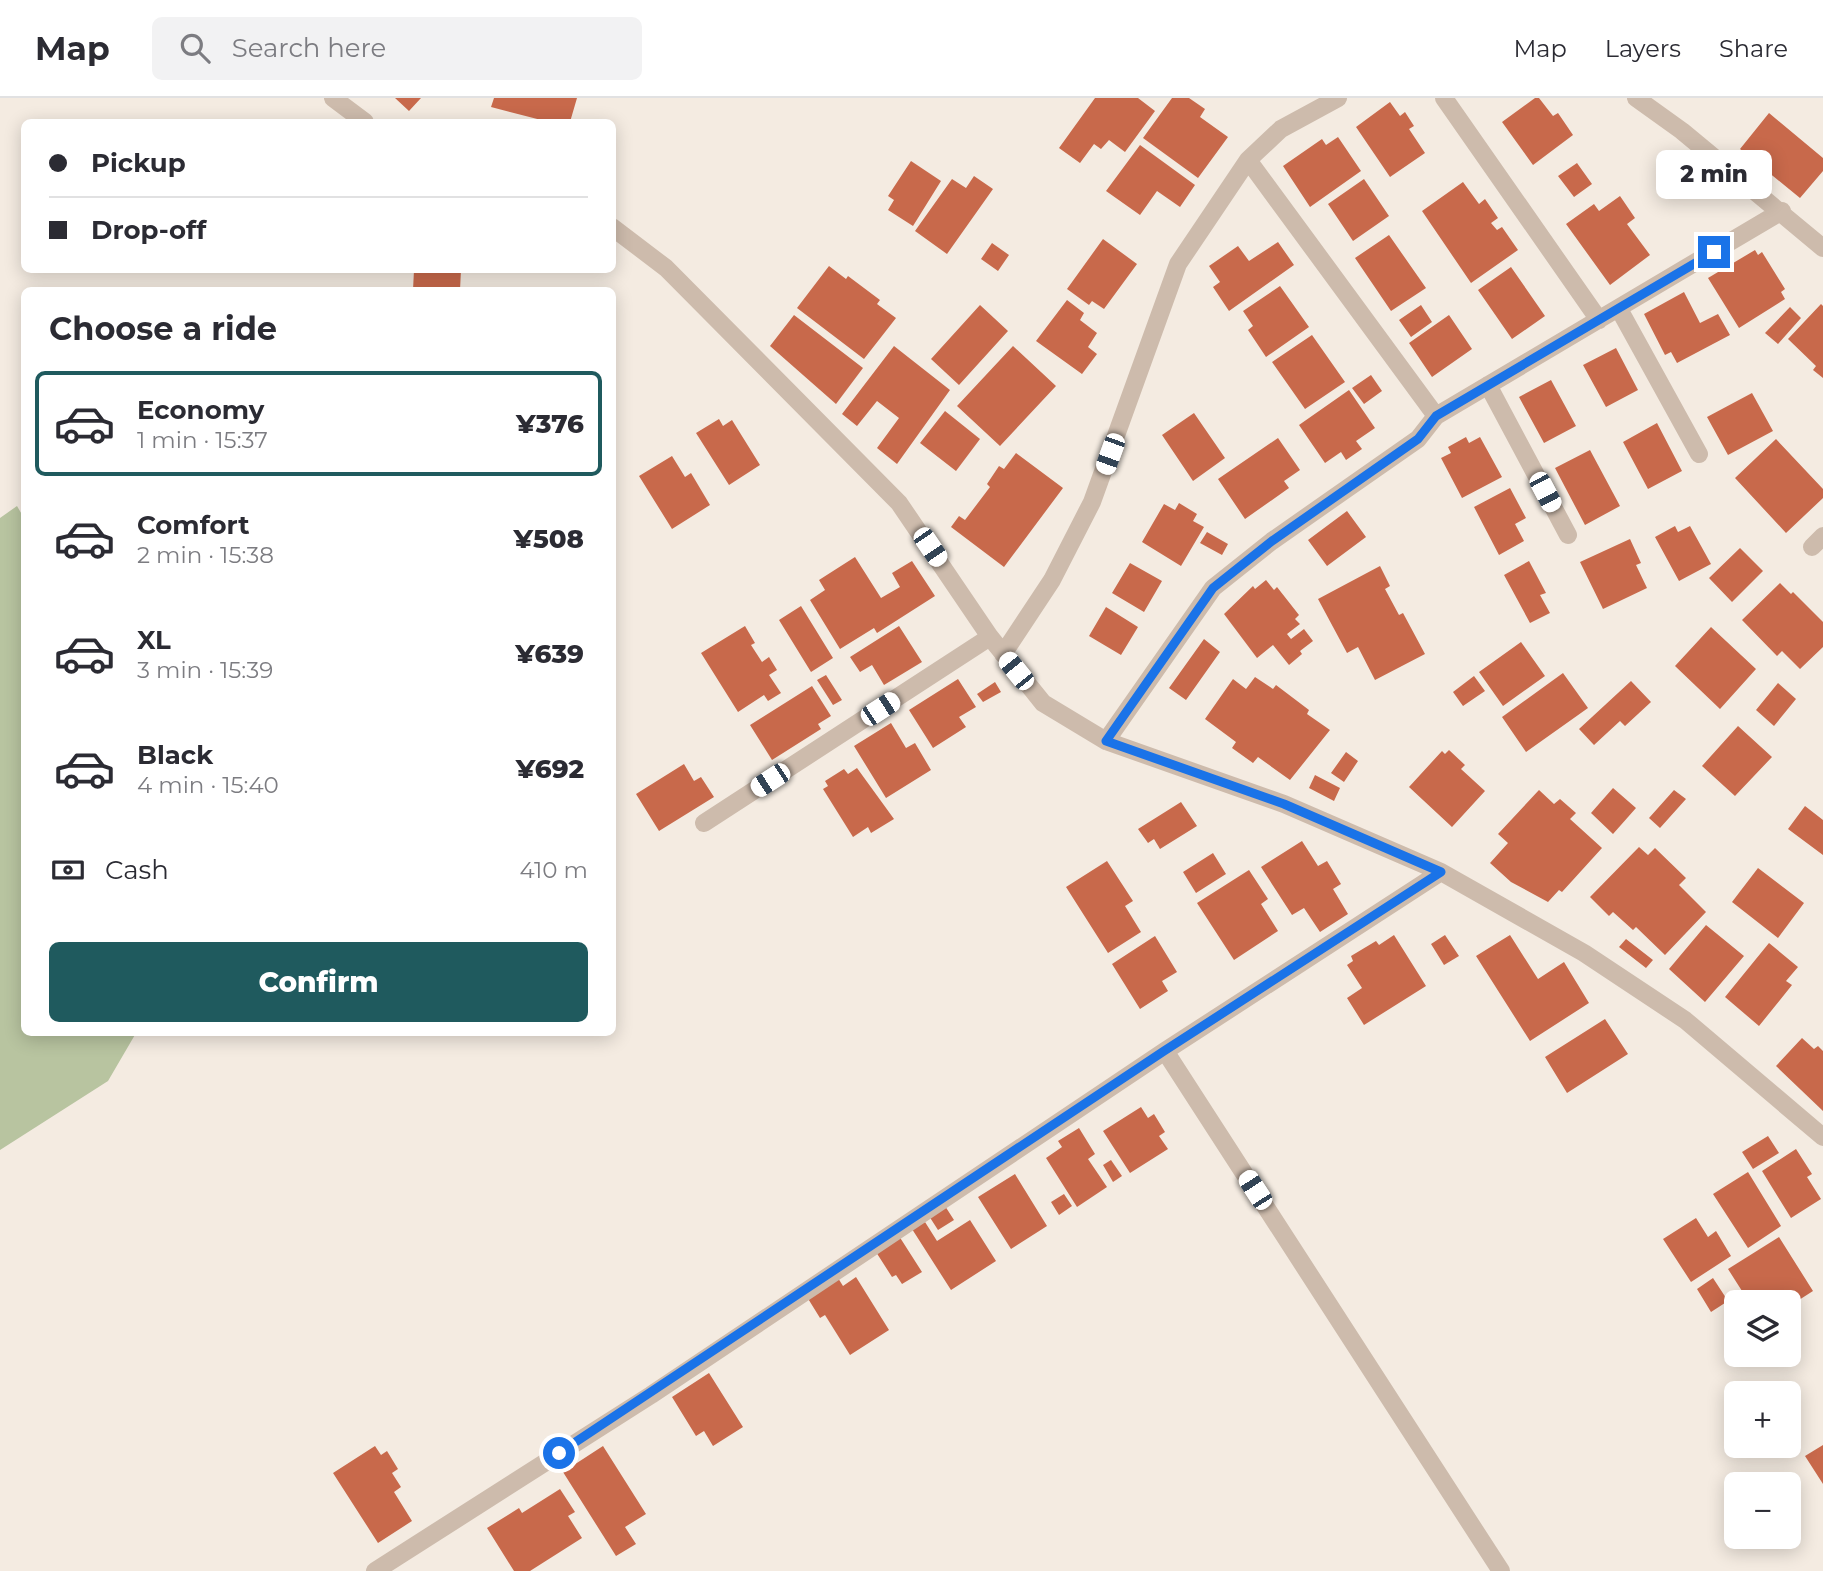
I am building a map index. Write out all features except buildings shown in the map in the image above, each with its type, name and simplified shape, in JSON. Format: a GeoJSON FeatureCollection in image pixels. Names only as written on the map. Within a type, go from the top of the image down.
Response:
{"type":"FeatureCollection","features":[{"type":"Feature","properties":{"kind":"street"},"geometry":{"type":"LineString","coordinates":[[333,98],[361,119]]}},
{"type":"Feature","properties":{"kind":"street"},"geometry":{"type":"LineString","coordinates":[[1003,654],[1052,580],[1092,502],[1178,264],[1248,160],[1281,129],[1338,98]]}},
{"type":"Feature","properties":{"kind":"street"},"geometry":{"type":"LineString","coordinates":[[1444,98],[1599,320]]}},
{"type":"Feature","properties":{"kind":"street"},"geometry":{"type":"LineString","coordinates":[[1636,98],[1782,211],[1823,247]]}},
{"type":"Feature","properties":{"kind":"street"},"geometry":{"type":"LineString","coordinates":[[1248,160],[1436,416]]}},
{"type":"Feature","properties":{"kind":"street"},"geometry":{"type":"LineString","coordinates":[[1106,741],[1213,588],[1272,541],[1418,439],[1436,416],[1782,211]]}},
{"type":"Feature","properties":{"kind":"street"},"geometry":{"type":"LineString","coordinates":[[616,230],[666,268],[899,503],[990,637],[1043,703],[1106,741],[1284,804],[1441,872],[1584,953],[1685,1020],[1823,1137]]}},
{"type":"Feature","properties":{"kind":"street"},"geometry":{"type":"LineString","coordinates":[[1619,309],[1699,454]]}},
{"type":"Feature","properties":{"kind":"street"},"geometry":{"type":"LineString","coordinates":[[1488,386],[1568,535]]}},
{"type":"Feature","properties":{"kind":"street"},"geometry":{"type":"LineString","coordinates":[[704,823],[990,637]]}},
{"type":"Feature","properties":{"kind":"street"},"geometry":{"type":"LineString","coordinates":[[375,1571],[651,1395],[1164,1051],[1441,872]]}},
{"type":"Feature","properties":{"kind":"street"},"geometry":{"type":"LineString","coordinates":[[1164,1051],[1501,1571]]}},
{"type":"Feature","properties":{"kind":"green space"},"geometry":{"type":"Polygon","coordinates":[[[17,506],[21,513],[21,1036],[134,1036],[108,1081],[0,1150],[0,518],[17,506]]]}},
{"type":"Feature","properties":{"kind":"route"},"geometry":{"type":"LineString","coordinates":[[559,1453],[674,1380],[1164,1051],[1441,872],[1284,804],[1106,741],[1213,588],[1272,541],[1418,439],[1436,416],[1714,252]]}}]}
